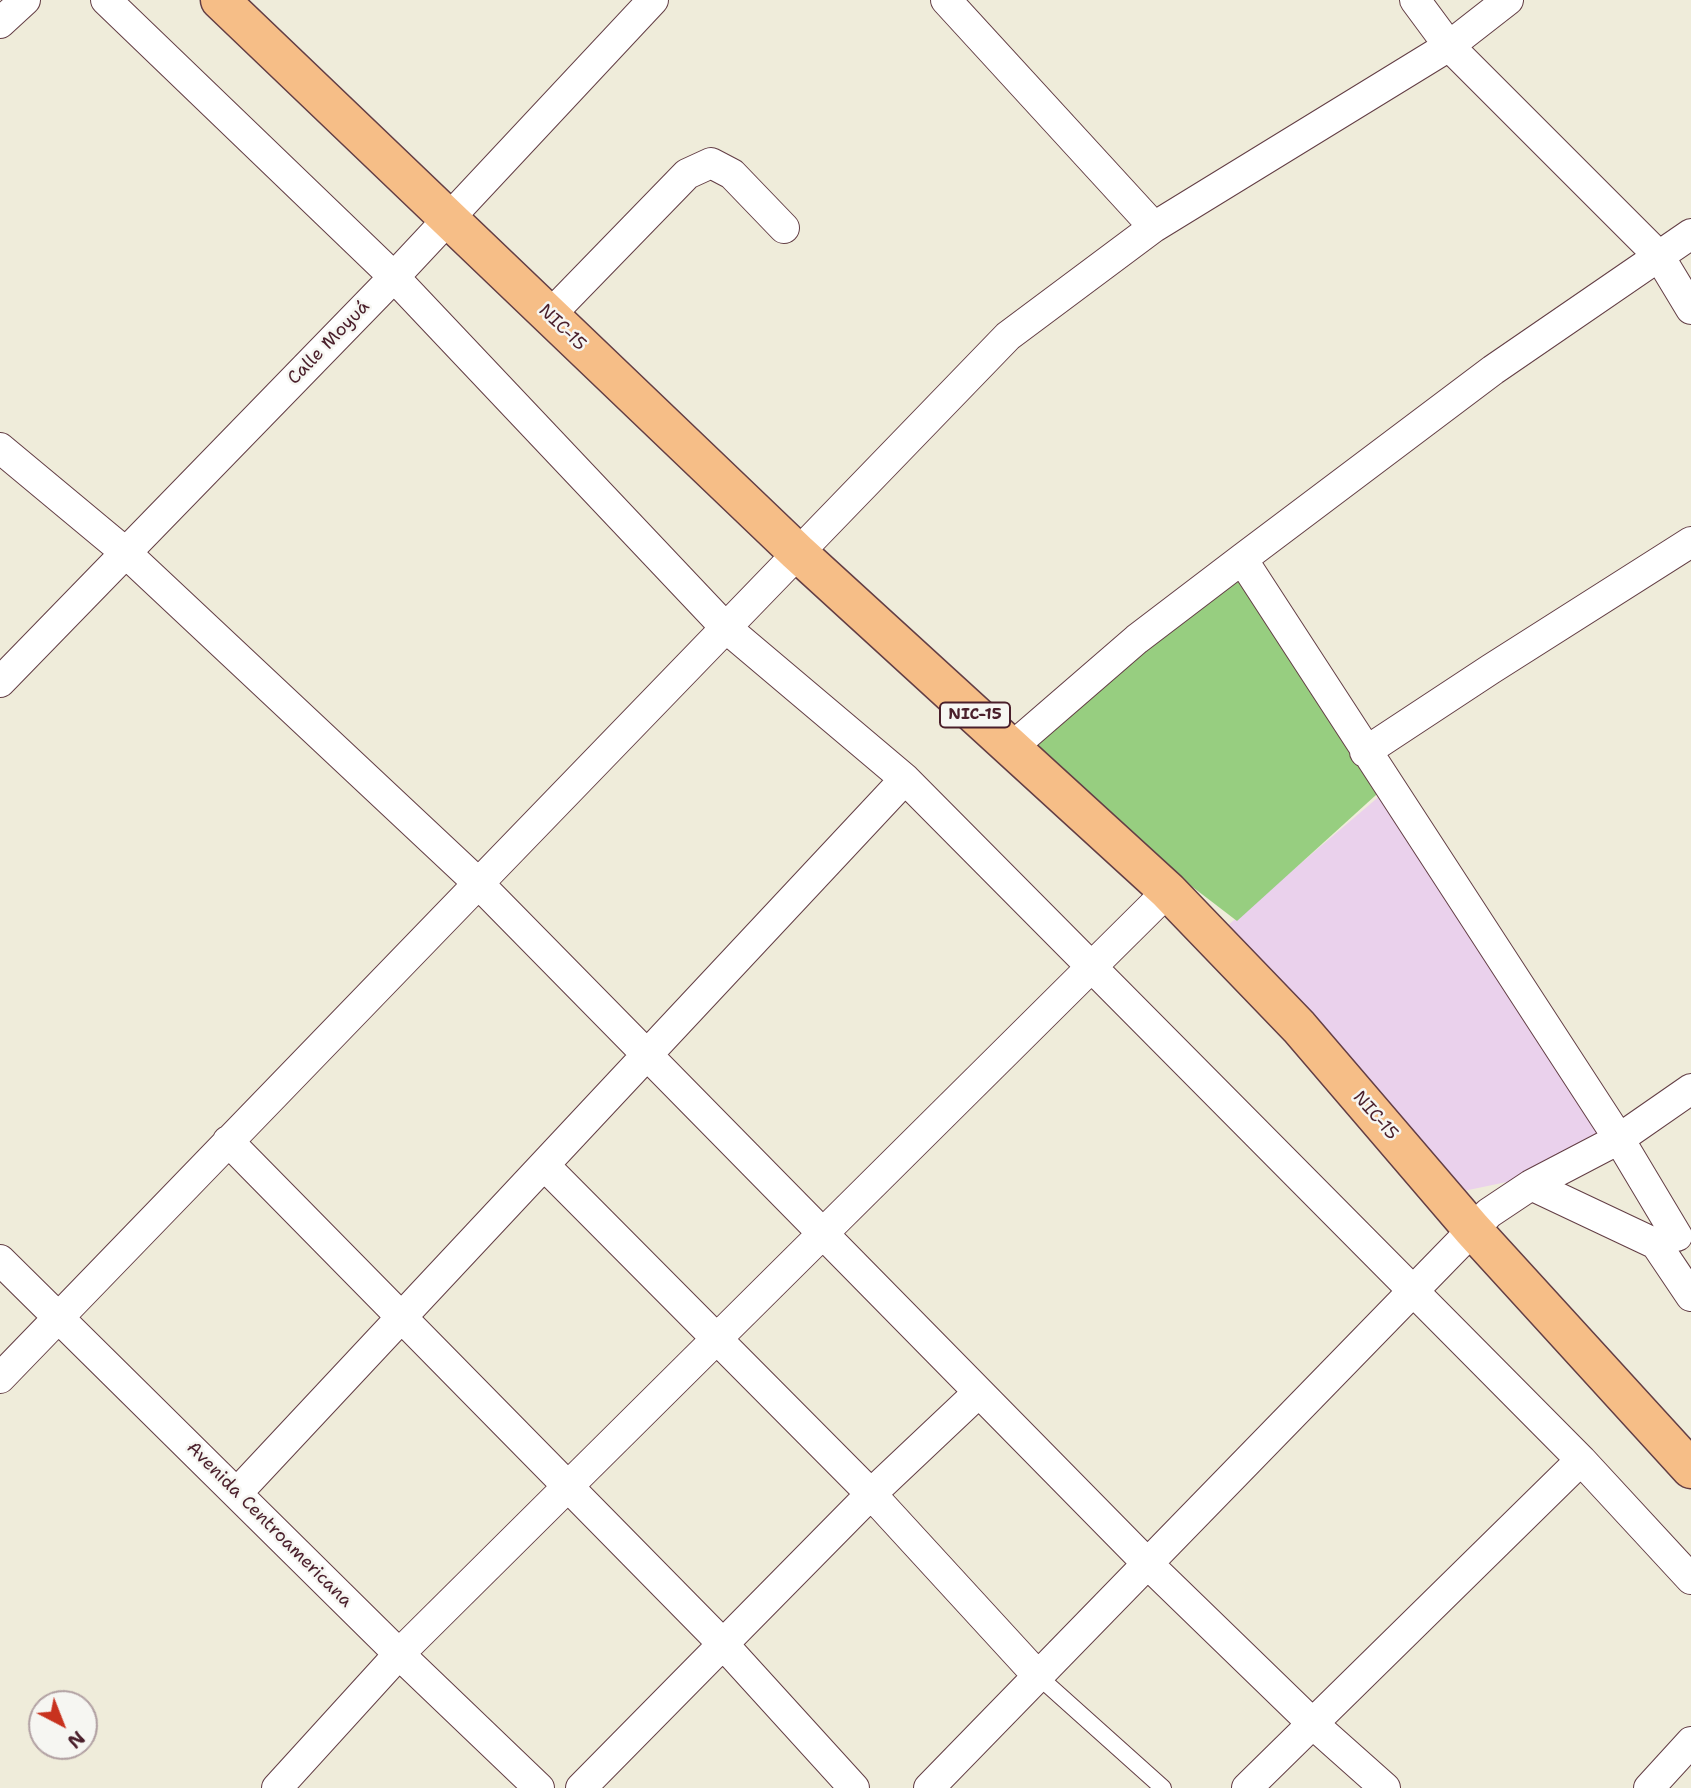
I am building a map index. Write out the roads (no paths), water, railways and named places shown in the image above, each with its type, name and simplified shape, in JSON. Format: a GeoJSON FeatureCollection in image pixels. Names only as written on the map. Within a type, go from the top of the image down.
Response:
{"type":"FeatureCollection","features":[{"type":"Feature","properties":{"kind":"highway","name":"NIC-15"},"geometry":{"type":"LineString","coordinates":[[220,0],[797,552],[1168,891],[1299,1027],[1472,1229],[1691,1469]]}},
{"type":"Feature","properties":{"kind":"street"},"geometry":{"type":"LineString","coordinates":[[0,23],[25,0]]}},
{"type":"Feature","properties":{"kind":"street"},"geometry":{"type":"LineString","coordinates":[[106,0],[394,277],[725,627],[905,779],[1581,1460],[1691,1579]]}},
{"type":"Feature","properties":{"kind":"street","name":"Calle Moyuá"},"geometry":{"type":"LineString","coordinates":[[0,682],[394,277],[446,218],[653,0]]}},
{"type":"Feature","properties":{"kind":"street"},"geometry":{"type":"LineString","coordinates":[[946,0],[1154,227]]}},
{"type":"Feature","properties":{"kind":"street"},"geometry":{"type":"LineString","coordinates":[[1415,0],[1449,46],[1659,256],[1691,309]]}},
{"type":"Feature","properties":{"kind":"street"},"geometry":{"type":"LineString","coordinates":[[0,1378],[477,882],[1008,337],[1154,227],[1449,46],[1508,0]]}},
{"type":"Feature","properties":{"kind":"street"},"geometry":{"type":"LineString","coordinates":[[549,316],[687,174],[712,163],[732,174],[784,228]]}},
{"type":"Feature","properties":{"kind":"street"},"geometry":{"type":"LineString","coordinates":[[1011,748],[1137,639],[1242,559],[1493,370],[1691,234]]}},
{"type":"Feature","properties":{"kind":"street"},"geometry":{"type":"LineString","coordinates":[[0,449],[125,552],[477,882],[1148,1563],[1312,1723],[1385,1788]]}},
{"type":"Feature","properties":{"kind":"street"},"geometry":{"type":"LineString","coordinates":[[1365,752],[1491,668],[1691,542]]}},
{"type":"Feature","properties":{"kind":"street"},"geometry":{"type":"LineString","coordinates":[[1242,559],[1619,1139],[1675,1237],[1691,1296]]}},
{"type":"Feature","properties":{"kind":"street"},"geometry":{"type":"LineString","coordinates":[[237,1493],[905,779]]}},
{"type":"Feature","properties":{"kind":"street"},"geometry":{"type":"LineString","coordinates":[[277,1788],[399,1654],[1168,891]]}},
{"type":"Feature","properties":{"kind":"street"},"geometry":{"type":"LineString","coordinates":[[929,1788],[1472,1229],[1505,1199],[1619,1139],[1691,1089]]}},
{"type":"Feature","properties":{"kind":"street"},"geometry":{"type":"LineString","coordinates":[[228,1141],[723,1644],[854,1788]]}},
{"type":"Feature","properties":{"kind":"street"},"geometry":{"type":"LineString","coordinates":[[544,1165],[871,1494],[1038,1676]]}},
{"type":"Feature","properties":{"kind":"street"},"geometry":{"type":"LineString","coordinates":[[1531,1185],[1675,1237]]}},
{"type":"Feature","properties":{"kind":"street","name":"Avenida Centroamericana"},"geometry":{"type":"LineString","coordinates":[[0,1260],[399,1654],[539,1788]]}},
{"type":"Feature","properties":{"kind":"street"},"geometry":{"type":"LineString","coordinates":[[581,1788],[871,1494],[978,1393]]}},
{"type":"Feature","properties":{"kind":"street"},"geometry":{"type":"LineString","coordinates":[[1247,1788],[1581,1460]]}},
{"type":"Feature","properties":{"kind":"street"},"geometry":{"type":"LineString","coordinates":[[1649,1788],[1691,1742]]}},
{"type":"Feature","properties":{"kind":"lane"},"geometry":{"type":"LineString","coordinates":[[1038,1676],[1163,1788]]}}]}
